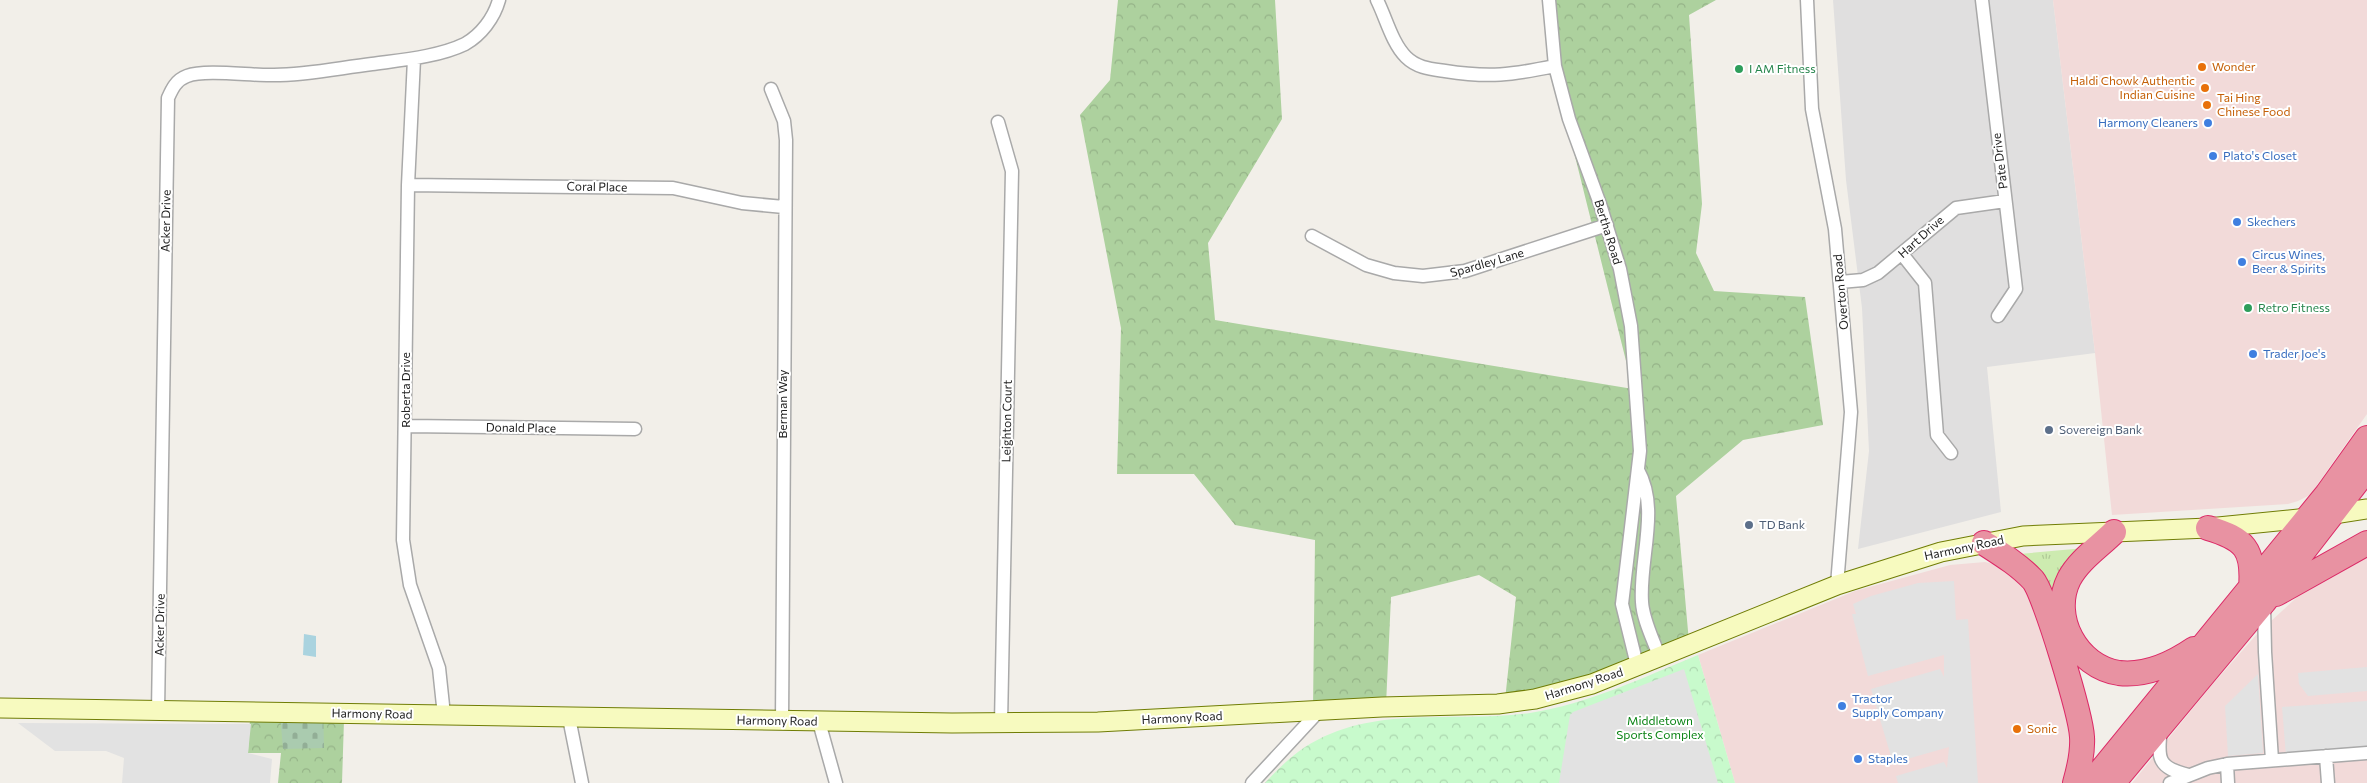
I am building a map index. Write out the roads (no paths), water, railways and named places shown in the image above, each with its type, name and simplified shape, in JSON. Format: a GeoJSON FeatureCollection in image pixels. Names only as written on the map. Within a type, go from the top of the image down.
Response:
{"type":"FeatureCollection","features":[{"type":"Feature","properties":{"kind":"highway"},"geometry":{"type":"LineString","coordinates":[[2114,783],[2162,725],[2258,595],[2308,518],[2367,438]]}},
{"type":"Feature","properties":{"kind":"highway"},"geometry":{"type":"LineString","coordinates":[[2091,783],[2208,640],[2258,595],[2334,514],[2367,469]]}},
{"type":"Feature","properties":{"kind":"highway"},"geometry":{"type":"LineString","coordinates":[[2208,528],[2230,534],[2244,546],[2252,561],[2258,595]]}},
{"type":"Feature","properties":{"kind":"highway"},"geometry":{"type":"LineString","coordinates":[[2114,532],[2078,565],[2069,580],[2064,595],[2064,620],[2076,647],[2098,665],[2111,671],[2132,673],[2167,665],[2208,640]]}},
{"type":"Feature","properties":{"kind":"highway"},"geometry":{"type":"LineString","coordinates":[[1984,543],[2013,562],[2033,580],[2044,603],[2082,738],[2079,768],[2075,783]]}},
{"type":"Feature","properties":{"kind":"highway"},"geometry":{"type":"LineString","coordinates":[[2258,595],[2367,543]]}},
{"type":"Feature","properties":{"kind":"street","name":"Acker Drive"},"geometry":{"type":"LineString","coordinates":[[158,712],[168,98],[178,82],[194,74],[275,75],[312,73],[414,59],[464,44],[470,40],[488,22],[499,0]]}},
{"type":"Feature","properties":{"kind":"street"},"geometry":{"type":"LineString","coordinates":[[1377,0],[1398,47],[1407,58],[1425,68],[1492,76],[1555,66]]}},
{"type":"Feature","properties":{"kind":"street","name":"Bertha Road"},"geometry":{"type":"LineString","coordinates":[[1550,0],[1555,66],[1569,119],[1607,225],[1620,269],[1631,326],[1640,451],[1622,604],[1637,665]]}},
{"type":"Feature","properties":{"kind":"street","name":"Overton Road"},"geometry":{"type":"LineString","coordinates":[[1807,0],[1812,109],[1835,229],[1851,412],[1837,584]]}},
{"type":"Feature","properties":{"kind":"street","name":"Pate Drive"},"geometry":{"type":"LineString","coordinates":[[1982,0],[2016,289],[1998,316]]}},
{"type":"Feature","properties":{"kind":"street","name":"Roberta Drive"},"geometry":{"type":"LineString","coordinates":[[414,59],[408,185],[407,426],[404,557],[410,584],[439,668],[444,715]]}},
{"type":"Feature","properties":{"kind":"street","name":"Berman Way"},"geometry":{"type":"LineString","coordinates":[[771,89],[785,131],[782,721]]}},
{"type":"Feature","properties":{"kind":"street","name":"Leighton Court"},"geometry":{"type":"LineString","coordinates":[[998,122],[1012,171],[1001,723]]}},
{"type":"Feature","properties":{"kind":"street","name":"Coral Place"},"geometry":{"type":"LineString","coordinates":[[408,185],[673,188],[742,203],[784,207]]}},
{"type":"Feature","properties":{"kind":"street","name":"Hart Drive"},"geometry":{"type":"LineString","coordinates":[[1840,282],[1862,280],[1878,273],[1956,208],[2005,201]]}},
{"type":"Feature","properties":{"kind":"street","name":"Spardley Lane"},"geometry":{"type":"LineString","coordinates":[[1312,236],[1366,265],[1394,273],[1422,276],[1465,271],[1607,225]]}},
{"type":"Feature","properties":{"kind":"street"},"geometry":{"type":"LineString","coordinates":[[1902,254],[1925,283],[1937,435],[1951,452]]}},
{"type":"Feature","properties":{"kind":"street","name":"Donald Place"},"geometry":{"type":"LineString","coordinates":[[407,426],[635,429]]}},
{"type":"Feature","properties":{"kind":"street","name":"Bertha Road"},"geometry":{"type":"LineString","coordinates":[[1638,470],[1646,484],[1647,504],[1643,612],[1660,656]]}},
{"type":"Feature","properties":{"kind":"street","name":"Harmony Road"},"geometry":{"type":"LineString","coordinates":[[0,708],[820,722],[1001,723],[1098,722],[1498,704],[1535,699],[1585,686],[1837,584],[1895,565],[1984,543],[2023,536],[2208,528],[2308,518],[2367,509]]}},
{"type":"Feature","properties":{"kind":"street"},"geometry":{"type":"LineString","coordinates":[[2258,595],[2272,760]]}},
{"type":"Feature","properties":{"kind":"street"},"geometry":{"type":"LineString","coordinates":[[1252,783],[1319,711]]}},
{"type":"Feature","properties":{"kind":"street"},"geometry":{"type":"LineString","coordinates":[[569,718],[582,783]]}},
{"type":"Feature","properties":{"kind":"street"},"geometry":{"type":"LineString","coordinates":[[820,722],[836,783]]}},
{"type":"Feature","properties":{"kind":"street"},"geometry":{"type":"LineString","coordinates":[[2162,725],[2159,751],[2162,762],[2168,769],[2189,775]]}},
{"type":"Feature","properties":{"kind":"street"},"geometry":{"type":"LineString","coordinates":[[2170,783],[2189,775],[2227,764],[2367,752]]}},
{"type":"Feature","properties":{"kind":"street"},"geometry":{"type":"LineString","coordinates":[[2326,756],[2328,783]]}},
{"type":"Feature","properties":{"kind":"street"},"geometry":{"type":"LineString","coordinates":[[2227,764],[2228,783]]}},
{"type":"Feature","properties":{"kind":"water"},"geometry":{"type":"Polygon","coordinates":[[[304,634],[316,636],[316,657],[303,655],[304,634]]]}},
{"type":"Feature","properties":{"kind":"place","name":"Wonder"},"geometry":{"type":"Point","coordinates":[2202,67]}},
{"type":"Feature","properties":{"kind":"place","name":"I AM Fitness"},"geometry":{"type":"Point","coordinates":[1739,69]}},
{"type":"Feature","properties":{"kind":"place","name":"Haldi Chowk Authentic Indian Cuisine"},"geometry":{"type":"Point","coordinates":[2205,88]}},
{"type":"Feature","properties":{"kind":"place","name":"Tai Hing Chinese Food"},"geometry":{"type":"Point","coordinates":[2207,105]}},
{"type":"Feature","properties":{"kind":"place","name":"Harmony Cleaners"},"geometry":{"type":"Point","coordinates":[2208,123]}},
{"type":"Feature","properties":{"kind":"place","name":"Plato's Closet"},"geometry":{"type":"Point","coordinates":[2213,156]}},
{"type":"Feature","properties":{"kind":"place","name":"Skechers"},"geometry":{"type":"Point","coordinates":[2237,222]}},
{"type":"Feature","properties":{"kind":"place","name":"Circus Wines, Beer & Spirits"},"geometry":{"type":"Point","coordinates":[2242,262]}},
{"type":"Feature","properties":{"kind":"place","name":"Retro Fitness"},"geometry":{"type":"Point","coordinates":[2248,308]}},
{"type":"Feature","properties":{"kind":"place","name":"Trader Joe's"},"geometry":{"type":"Point","coordinates":[2253,354]}},
{"type":"Feature","properties":{"kind":"place","name":"Sovereign Bank"},"geometry":{"type":"Point","coordinates":[2049,430]}},
{"type":"Feature","properties":{"kind":"place","name":"TD Bank"},"geometry":{"type":"Point","coordinates":[1749,525]}},
{"type":"Feature","properties":{"kind":"place","name":"Tractor Supply Company"},"geometry":{"type":"Point","coordinates":[1842,706]}},
{"type":"Feature","properties":{"kind":"place","name":"Sonic"},"geometry":{"type":"Point","coordinates":[2017,729]}},
{"type":"Feature","properties":{"kind":"place","name":"Staples"},"geometry":{"type":"Point","coordinates":[1858,759]}},
{"type":"Feature","properties":{"kind":"park label","name":"Middletown Sports Complex"},"geometry":{"type":"Point","coordinates":[1660,728]}}]}
